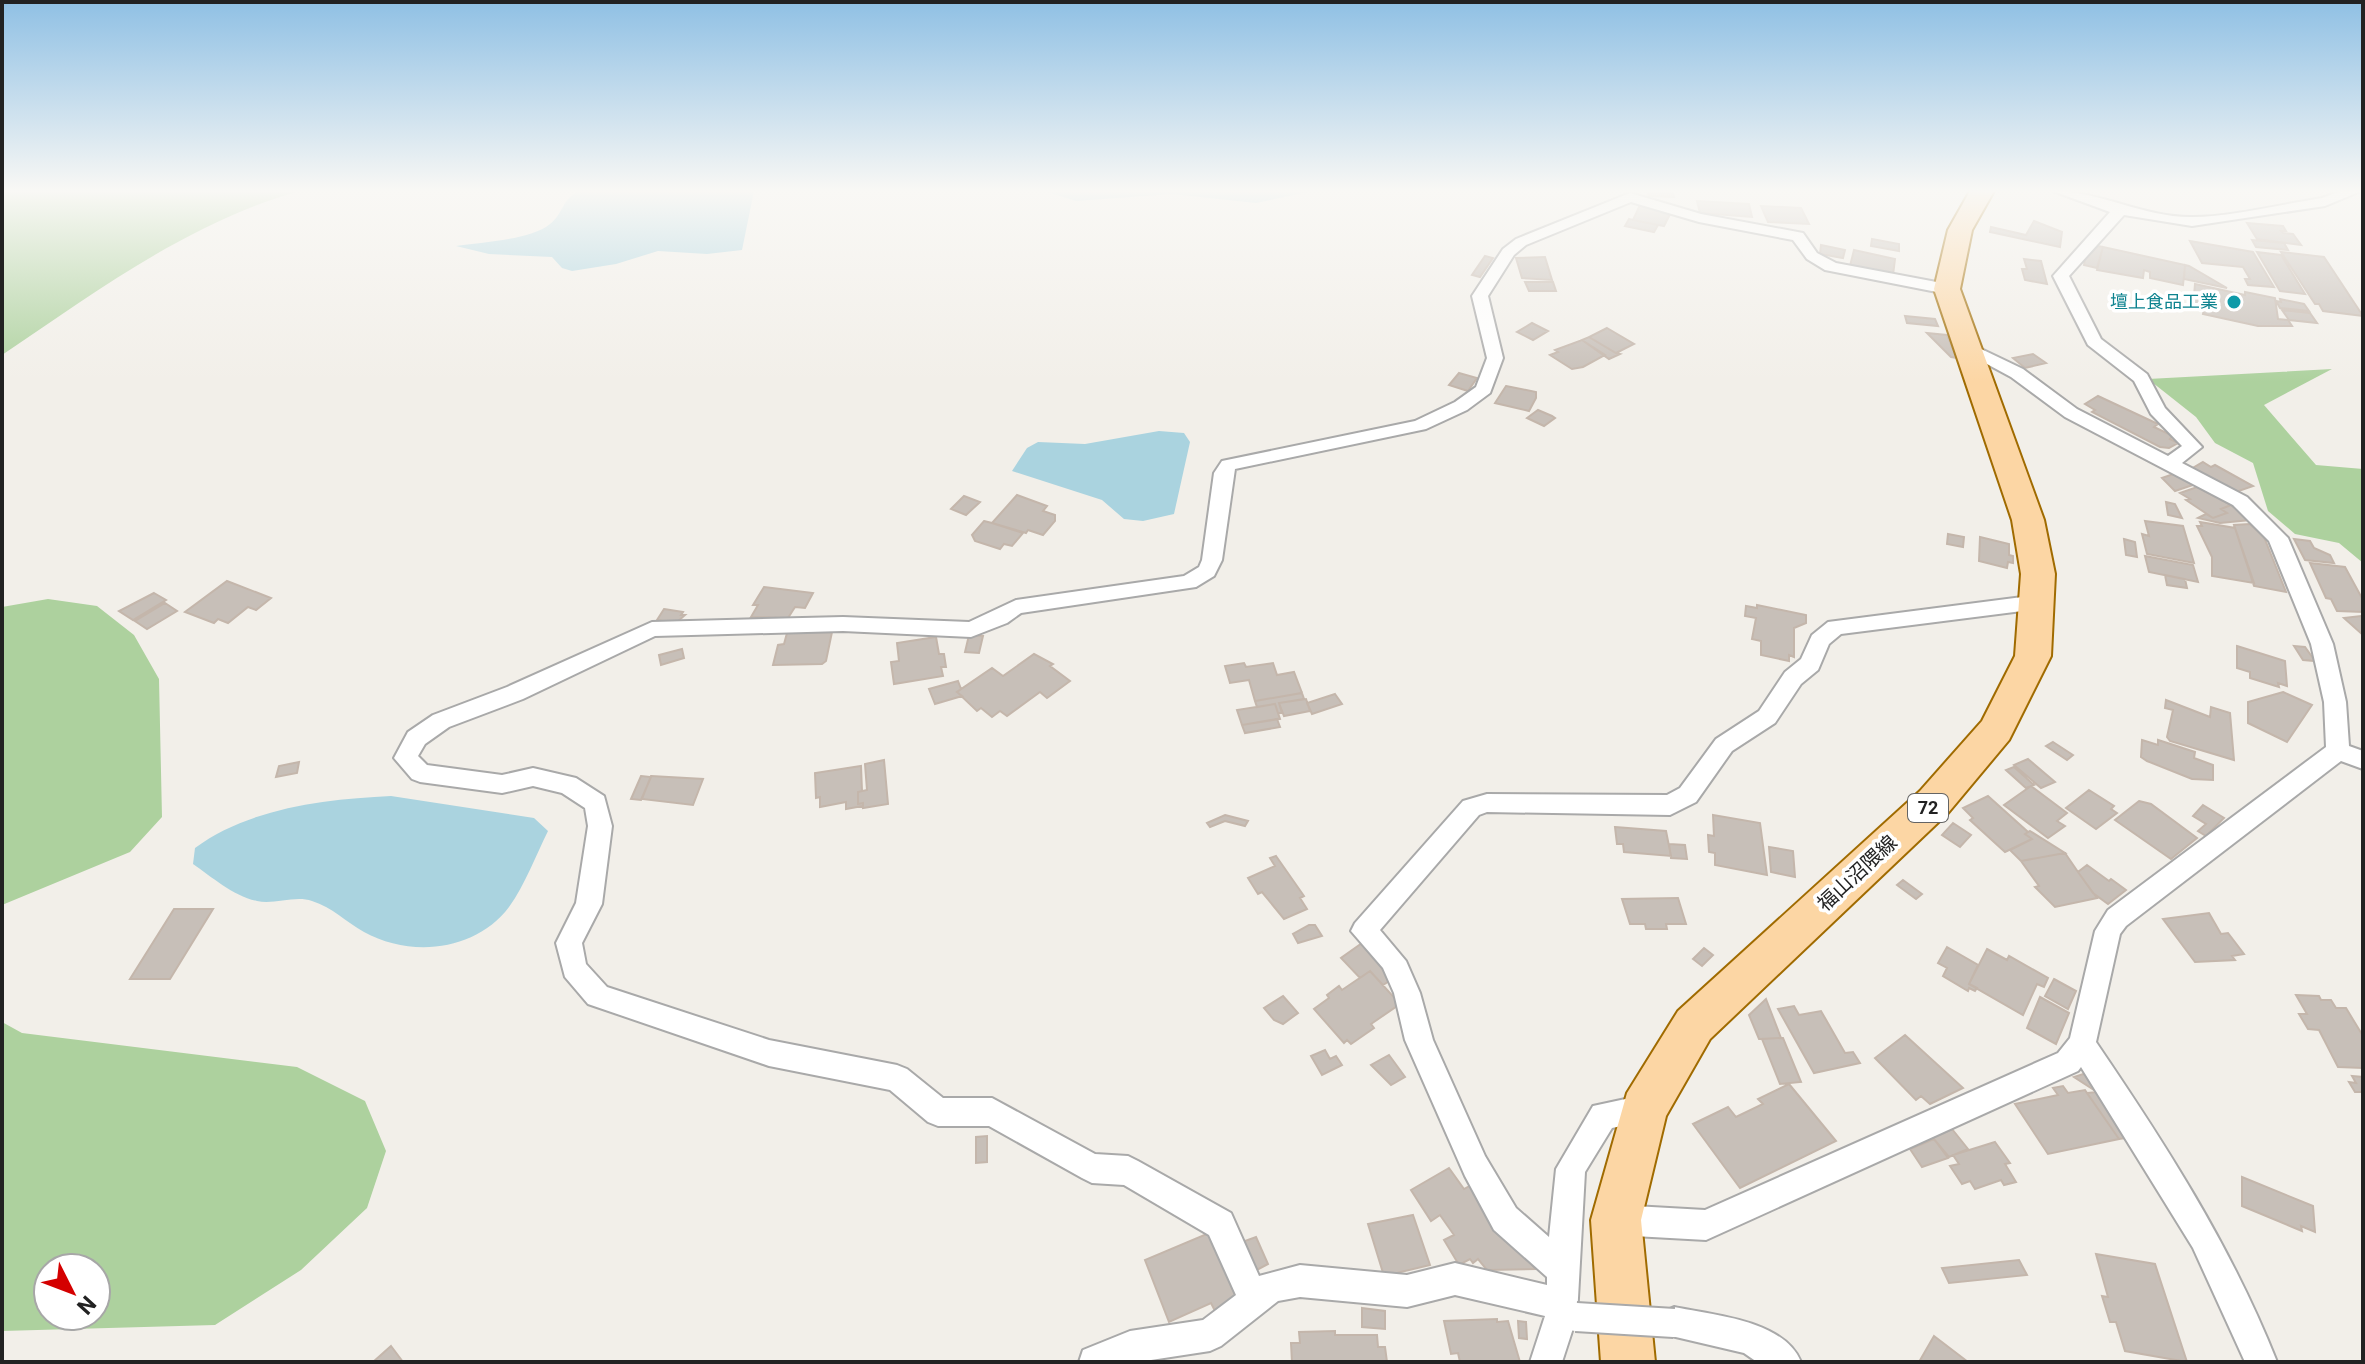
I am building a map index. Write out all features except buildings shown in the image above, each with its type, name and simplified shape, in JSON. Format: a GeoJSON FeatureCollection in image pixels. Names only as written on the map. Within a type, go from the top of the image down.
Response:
{"type":"FeatureCollection","features":[{"type":"Feature","properties":{"kind":"main road"},"geometry":{"type":"LineString","coordinates":[[1947,289],[1955,255]]}},
{"type":"Feature","properties":{"kind":"main road","name":"福山沼隈線"},"geometry":{"type":"LineString","coordinates":[[1628,1362],[1616,1220],[1644,1109],[1694,1025],[1934,802],[1996,730],[2033,656],[2038,574],[2028,520],[1947,289]]}},
{"type":"Feature","properties":{"kind":"street"},"geometry":{"type":"LineString","coordinates":[[1254,1300],[1220,1224],[1128,1171],[1092,1168],[992,1112],[938,1112],[897,1078],[769,1053],[598,996],[574,969],[569,943],[589,904],[600,826],[596,803],[568,785],[533,777],[502,784],[420,773],[406,758],[416,738],[441,721],[515,693],[652,629],[843,624],[971,630],[1000,618],[1016,607],[1189,582],[1207,571],[1212,560],[1223,473],[1229,465],[1420,425],[1461,406],[1484,389],[1495,358],[1480,296],[1506,255]]}},
{"type":"Feature","properties":{"kind":"street"},"geometry":{"type":"LineString","coordinates":[[1811,255],[1847,272],[1947,289]]}},
{"type":"Feature","properties":{"kind":"street"},"geometry":{"type":"LineString","coordinates":[[2080,255],[2061,276],[2094,341],[2141,378],[2157,410],[2193,447],[2171,463]]}},
{"type":"Feature","properties":{"kind":"street"},"geometry":{"type":"LineString","coordinates":[[1616,1220],[1706,1225],[2068,1062],[2082,1044],[2108,931],[2117,918],[2350,756],[2322,644],[2278,538],[2240,501],[2071,413],[2017,373],[1971,351]]}},
{"type":"Feature","properties":{"kind":"street"},"geometry":{"type":"LineString","coordinates":[[1563,1270],[1505,1219],[1475,1166],[1419,1040],[1407,993],[1393,961],[1364,931],[1471,808],[1487,803],[1670,805],[1688,795],[1724,745],[1767,717],[1793,678],[1810,664],[1820,640],[1835,627],[2038,602]]}},
{"type":"Feature","properties":{"kind":"street"},"geometry":{"type":"LineString","coordinates":[[2082,1044],[2189,1205],[2242,1309],[2261,1362]]}},
{"type":"Feature","properties":{"kind":"street"},"geometry":{"type":"LineString","coordinates":[[1546,1362],[1566,1312],[1563,1270],[1571,1169],[1603,1116],[1644,1109]]}},
{"type":"Feature","properties":{"kind":"street"},"geometry":{"type":"LineString","coordinates":[[1095,1362],[1130,1347],[1210,1335],[1271,1287],[1300,1281],[1407,1291],[1455,1279],[1566,1312],[1674,1323],[1750,1338],[1785,1362]]}},
{"type":"Feature","properties":{"kind":"green space"},"geometry":{"type":"Polygon","coordinates":[[[2,255],[155,255],[108,283],[2,355],[2,255]]]}},
{"type":"Feature","properties":{"kind":"green space"},"geometry":{"type":"Polygon","coordinates":[[[2332,369],[2264,405],[2316,465],[2363,469],[2363,563],[2339,543],[2295,534],[2268,511],[2253,463],[2215,443],[2196,417],[2148,379],[2332,369]]]}},
{"type":"Feature","properties":{"kind":"green space"},"geometry":{"type":"Polygon","coordinates":[[[48,599],[97,606],[134,635],[159,679],[162,817],[130,852],[2,905],[2,607],[48,599]]]}},
{"type":"Feature","properties":{"kind":"green space"},"geometry":{"type":"Polygon","coordinates":[[[2,1022],[22,1033],[297,1067],[365,1101],[386,1151],[367,1208],[301,1270],[215,1325],[112,1328],[112,1252],[32,1252],[32,1330],[2,1331],[2,1022]]]}},
{"type":"Feature","properties":{"kind":"water"},"geometry":{"type":"Polygon","coordinates":[[[503,255],[646,255],[616,264],[572,271],[562,268],[552,257],[503,255]]]}},
{"type":"Feature","properties":{"kind":"water"},"geometry":{"type":"Polygon","coordinates":[[[1159,431],[1184,433],[1190,442],[1174,514],[1143,521],[1124,519],[1102,500],[1012,471],[1027,448],[1038,442],[1085,444],[1159,431]]]}},
{"type":"Feature","properties":{"kind":"water"},"geometry":{"type":"Polygon","coordinates":[[[391,796],[534,818],[548,831],[520,889],[495,922],[479,933],[442,946],[402,945],[364,932],[312,901],[264,902],[248,899],[223,886],[193,864],[195,848],[239,823],[315,803],[391,796]]]}},
{"type":"Feature","properties":{"kind":"place","name":"壇上食品工業"},"geometry":{"type":"Point","coordinates":[2234,302]}}]}
